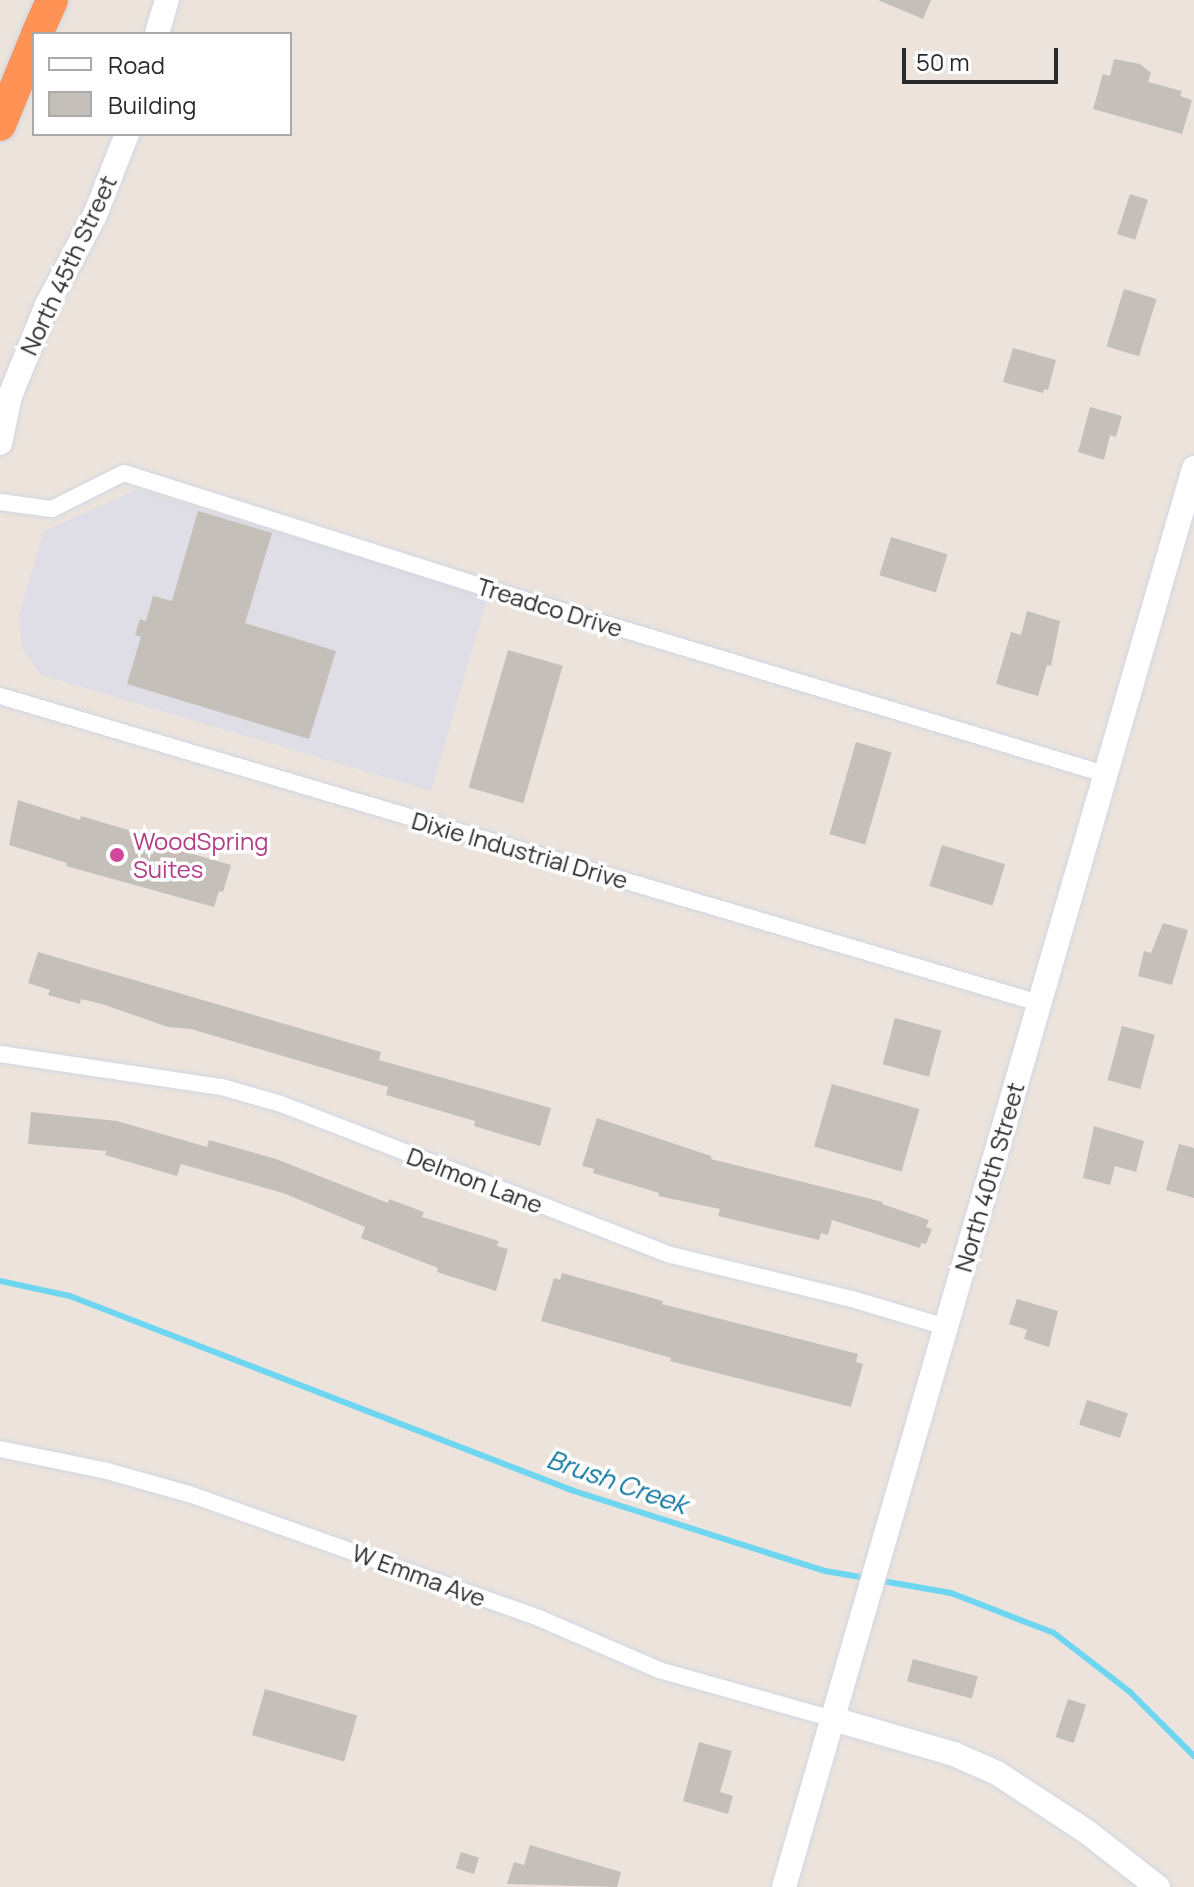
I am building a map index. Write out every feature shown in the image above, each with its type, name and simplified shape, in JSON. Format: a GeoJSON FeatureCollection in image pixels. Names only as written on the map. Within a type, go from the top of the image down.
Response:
{"type":"FeatureCollection","features":[{"type":"Feature","properties":{"kind":"highway"},"geometry":{"type":"LineString","coordinates":[[38,32],[52,0]]}},
{"type":"Feature","properties":{"kind":"highway"},"geometry":{"type":"LineString","coordinates":[[0,125],[32,47]]}},
{"type":"Feature","properties":{"kind":"street"},"geometry":{"type":"LineString","coordinates":[[158,32],[167,0]]}},
{"type":"Feature","properties":{"kind":"street","name":"North 45th Street"},"geometry":{"type":"LineString","coordinates":[[0,443],[10,396],[41,318],[95,215],[126,136]]}},
{"type":"Feature","properties":{"kind":"street","name":"North 40th Street"},"geometry":{"type":"LineString","coordinates":[[784,1887],[1194,468]]}},
{"type":"Feature","properties":{"kind":"street","name":"Treadco Drive"},"geometry":{"type":"LineString","coordinates":[[0,502],[52,509],[124,473],[499,592],[1105,774]]}},
{"type":"Feature","properties":{"kind":"street","name":"Dixie Industrial Drive"},"geometry":{"type":"LineString","coordinates":[[0,696],[1039,1003]]}},
{"type":"Feature","properties":{"kind":"street","name":"Delmon Lane"},"geometry":{"type":"LineString","coordinates":[[0,1054],[152,1074],[237,1091],[281,1104],[671,1255],[852,1299],[946,1327]]}},
{"type":"Feature","properties":{"kind":"street","name":"W Emma Ave"},"geometry":{"type":"LineString","coordinates":[[0,1449],[107,1471],[189,1494],[539,1618],[659,1670],[833,1719]]}},
{"type":"Feature","properties":{"kind":"street"},"geometry":{"type":"LineString","coordinates":[[833,1719],[954,1754],[997,1773],[1087,1832],[1158,1887]]}},
{"type":"Feature","properties":{"kind":"shaded area"},"geometry":{"type":"Polygon","coordinates":[[[137,489],[488,596],[431,791],[41,675],[22,648],[19,615],[44,531],[137,489]]]}},
{"type":"Feature","properties":{"kind":"building"},"geometry":{"type":"Polygon","coordinates":[[[878,0],[931,0],[923,19],[878,0]]]}},
{"type":"Feature","properties":{"kind":"building"},"geometry":{"type":"Polygon","coordinates":[[[1114,59],[1140,64],[1151,73],[1148,82],[1182,91],[1180,96],[1192,100],[1182,134],[1093,109],[1103,74],[1110,76],[1114,59]]]}},
{"type":"Feature","properties":{"kind":"building"},"geometry":{"type":"Polygon","coordinates":[[[1130,194],[1148,200],[1135,240],[1117,234],[1130,194]]]}},
{"type":"Feature","properties":{"kind":"building"},"geometry":{"type":"Polygon","coordinates":[[[1124,289],[1157,299],[1139,356],[1106,346],[1124,289]]]}},
{"type":"Feature","properties":{"kind":"building"},"geometry":{"type":"Polygon","coordinates":[[[1013,348],[1056,360],[1048,390],[1044,389],[1043,393],[1003,382],[1013,348]]]}},
{"type":"Feature","properties":{"kind":"building"},"geometry":{"type":"Polygon","coordinates":[[[1090,407],[1122,416],[1116,437],[1110,435],[1104,460],[1078,452],[1090,407]]]}},
{"type":"Feature","properties":{"kind":"building"},"geometry":{"type":"Polygon","coordinates":[[[198,511],[272,533],[245,623],[336,651],[309,739],[127,684],[141,637],[135,635],[140,619],[146,621],[153,596],[172,601],[198,511]]]}},
{"type":"Feature","properties":{"kind":"building"},"geometry":{"type":"Polygon","coordinates":[[[891,537],[947,554],[936,593],[879,575],[891,537]]]}},
{"type":"Feature","properties":{"kind":"building"},"geometry":{"type":"Polygon","coordinates":[[[1027,611],[1060,621],[1051,666],[1047,665],[1038,696],[996,684],[1011,632],[1021,635],[1027,611]]]}},
{"type":"Feature","properties":{"kind":"building"},"geometry":{"type":"Polygon","coordinates":[[[508,650],[563,666],[523,803],[469,787],[508,650]]]}},
{"type":"Feature","properties":{"kind":"building"},"geometry":{"type":"Polygon","coordinates":[[[856,742],[892,752],[865,844],[830,834],[856,742]]]}},
{"type":"Feature","properties":{"kind":"building","name":"WoodSpring Suites"},"geometry":{"type":"Polygon","coordinates":[[[18,800],[80,820],[81,816],[135,832],[170,843],[168,847],[231,865],[223,892],[219,891],[214,907],[66,866],[67,863],[9,845],[18,800]]]}},
{"type":"Feature","properties":{"kind":"building"},"geometry":{"type":"Polygon","coordinates":[[[942,845],[1005,864],[993,905],[929,886],[942,845]]]}},
{"type":"Feature","properties":{"kind":"building"},"geometry":{"type":"Polygon","coordinates":[[[1163,923],[1188,930],[1172,985],[1138,976],[1144,951],[1151,953],[1163,923]]]}},
{"type":"Feature","properties":{"kind":"building"},"geometry":{"type":"Polygon","coordinates":[[[38,952],[381,1052],[379,1060],[551,1108],[540,1146],[474,1126],[475,1121],[386,1095],[388,1087],[191,1029],[168,1027],[102,1004],[81,999],[80,1004],[48,995],[50,990],[28,983],[38,952]]]}},
{"type":"Feature","properties":{"kind":"building"},"geometry":{"type":"Polygon","coordinates":[[[895,1018],[941,1030],[929,1077],[883,1064],[895,1018]]]}},
{"type":"Feature","properties":{"kind":"building"},"geometry":{"type":"Polygon","coordinates":[[[1122,1026],[1155,1035],[1140,1089],[1108,1080],[1122,1026]]]}},
{"type":"Feature","properties":{"kind":"building"},"geometry":{"type":"Polygon","coordinates":[[[832,1084],[919,1109],[902,1172],[814,1146],[832,1084]]]}},
{"type":"Feature","properties":{"kind":"building"},"geometry":{"type":"Polygon","coordinates":[[[31,1112],[117,1121],[207,1147],[209,1140],[276,1159],[388,1203],[389,1199],[424,1212],[422,1217],[499,1241],[497,1246],[508,1249],[496,1291],[437,1272],[438,1268],[361,1238],[365,1227],[283,1193],[181,1164],[177,1176],[105,1155],[107,1151],[28,1144],[31,1112]]]}},
{"type":"Feature","properties":{"kind":"building"},"geometry":{"type":"Polygon","coordinates":[[[597,1118],[711,1156],[711,1159],[883,1202],[929,1220],[926,1227],[932,1229],[926,1244],[921,1243],[920,1248],[832,1220],[828,1235],[821,1233],[819,1240],[718,1216],[720,1209],[658,1196],[659,1193],[593,1173],[594,1169],[582,1166],[597,1118]]]}},
{"type":"Feature","properties":{"kind":"building"},"geometry":{"type":"Polygon","coordinates":[[[1094,1126],[1144,1141],[1136,1172],[1115,1166],[1110,1185],[1083,1178],[1094,1126]]]}},
{"type":"Feature","properties":{"kind":"building"},"geometry":{"type":"Polygon","coordinates":[[[1179,1144],[1194,1148],[1194,1198],[1166,1190],[1179,1144]]]}},
{"type":"Feature","properties":{"kind":"building"},"geometry":{"type":"Polygon","coordinates":[[[562,1273],[663,1301],[662,1304],[858,1354],[856,1362],[863,1364],[851,1407],[670,1361],[671,1358],[541,1321],[554,1278],[560,1280],[562,1273]]]}},
{"type":"Feature","properties":{"kind":"building"},"geometry":{"type":"Polygon","coordinates":[[[1017,1299],[1058,1311],[1049,1347],[1024,1339],[1027,1330],[1009,1324],[1017,1299]]]}},
{"type":"Feature","properties":{"kind":"building"},"geometry":{"type":"Polygon","coordinates":[[[1087,1400],[1128,1413],[1120,1438],[1079,1425],[1087,1400]]]}},
{"type":"Feature","properties":{"kind":"building"},"geometry":{"type":"Polygon","coordinates":[[[913,1659],[978,1676],[972,1699],[907,1681],[913,1659]]]}},
{"type":"Feature","properties":{"kind":"building"},"geometry":{"type":"Polygon","coordinates":[[[265,1689],[357,1715],[344,1762],[252,1735],[265,1689]]]}},
{"type":"Feature","properties":{"kind":"building"},"geometry":{"type":"Polygon","coordinates":[[[1068,1699],[1086,1705],[1074,1743],[1056,1737],[1068,1699]]]}},
{"type":"Feature","properties":{"kind":"building"},"geometry":{"type":"Polygon","coordinates":[[[699,1742],[732,1751],[720,1792],[733,1796],[728,1814],[683,1801],[699,1742]]]}},
{"type":"Feature","properties":{"kind":"building"},"geometry":{"type":"Polygon","coordinates":[[[530,1845],[621,1872],[617,1887],[507,1884],[514,1862],[524,1865],[530,1845]]]}},
{"type":"Feature","properties":{"kind":"building"},"geometry":{"type":"Polygon","coordinates":[[[461,1852],[479,1858],[474,1874],[456,1868],[461,1852]]]}},
{"type":"Feature","properties":{"kind":"waterway","name":"Brush Creek"},"geometry":{"type":"LineString","coordinates":[[0,1281],[70,1296],[574,1491],[825,1571],[866,1578]]}},
{"type":"Feature","properties":{"kind":"waterway","name":"Brush Creek"},"geometry":{"type":"LineString","coordinates":[[877,1580],[951,1593],[1054,1633],[1130,1692],[1194,1756]]}},
{"type":"Feature","properties":{"kind":"place","name":"WoodSpring Suites"},"geometry":{"type":"Point","coordinates":[117,855]}}]}
